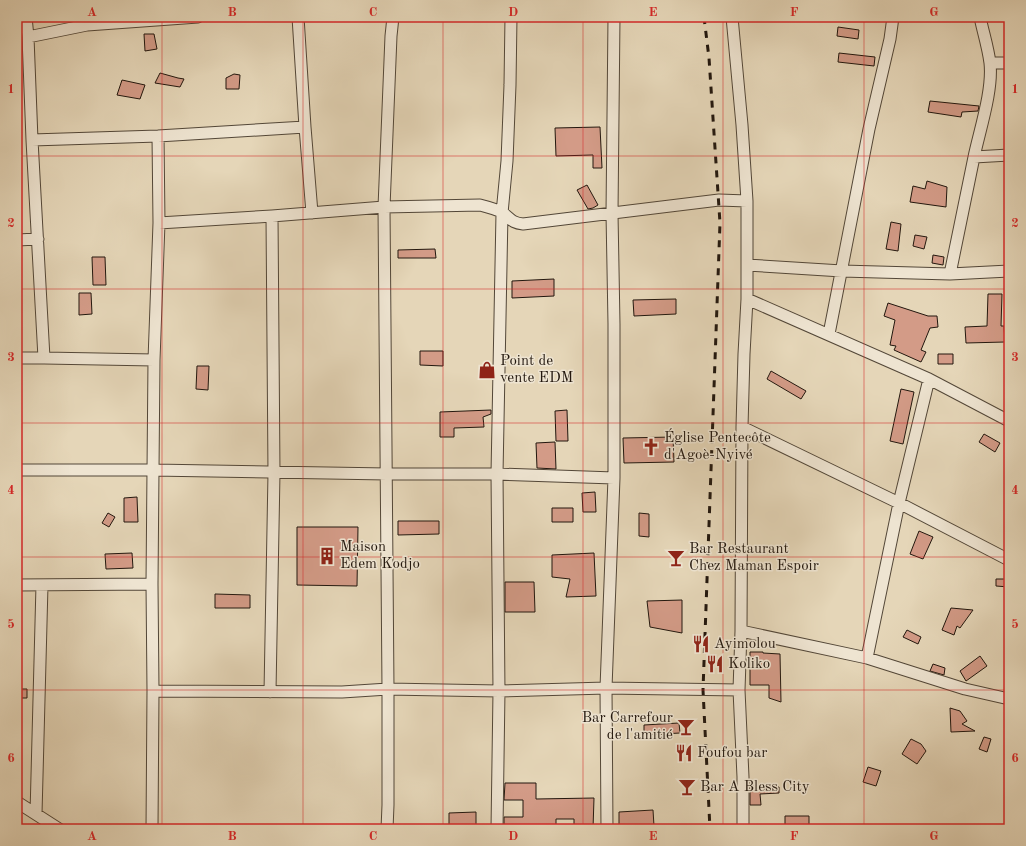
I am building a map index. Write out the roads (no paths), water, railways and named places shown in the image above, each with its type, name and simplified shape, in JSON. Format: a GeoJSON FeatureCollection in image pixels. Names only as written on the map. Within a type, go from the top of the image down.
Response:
{"type":"FeatureCollection","features":[{"type":"Feature","properties":{"kind":"street"},"geometry":{"type":"LineString","coordinates":[[26,17],[44,358]]}},
{"type":"Feature","properties":{"kind":"street"},"geometry":{"type":"LineString","coordinates":[[28,37],[86,21],[198,17]]}},
{"type":"Feature","properties":{"kind":"street"},"geometry":{"type":"LineString","coordinates":[[298,17],[312,213]]}},
{"type":"Feature","properties":{"kind":"street"},"geometry":{"type":"LineString","coordinates":[[387,829],[387,474],[384,207],[393,17]]}},
{"type":"Feature","properties":{"kind":"street"},"geometry":{"type":"LineString","coordinates":[[497,829],[499,691],[498,474],[502,213],[507,161],[511,17]]}},
{"type":"Feature","properties":{"kind":"street"},"geometry":{"type":"LineString","coordinates":[[607,829],[606,688],[614,478],[612,213],[614,17]]}},
{"type":"Feature","properties":{"kind":"street"},"geometry":{"type":"LineString","coordinates":[[732,17],[747,201],[748,265],[742,427],[741,631],[739,690],[743,777],[743,829]]}},
{"type":"Feature","properties":{"kind":"street"},"geometry":{"type":"LineString","coordinates":[[829,334],[869,129],[890,39],[893,17]]}},
{"type":"Feature","properties":{"kind":"street"},"geometry":{"type":"LineString","coordinates":[[950,274],[987,100],[990,76],[990,63],[980,17]]}},
{"type":"Feature","properties":{"kind":"street"},"geometry":{"type":"LineString","coordinates":[[990,63],[1009,63]]}},
{"type":"Feature","properties":{"kind":"street"},"geometry":{"type":"LineString","coordinates":[[32,140],[158,136],[305,127]]}},
{"type":"Feature","properties":{"kind":"street"},"geometry":{"type":"LineString","coordinates":[[152,829],[152,584],[154,360],[159,223],[158,136]]}},
{"type":"Feature","properties":{"kind":"street"},"geometry":{"type":"LineString","coordinates":[[974,157],[1009,155]]}},
{"type":"Feature","properties":{"kind":"street"},"geometry":{"type":"LineString","coordinates":[[159,223],[384,207],[480,205],[493,208],[516,223],[523,224],[719,200],[747,201]]}},
{"type":"Feature","properties":{"kind":"street"},"geometry":{"type":"LineString","coordinates":[[270,692],[274,473],[272,216]]}},
{"type":"Feature","properties":{"kind":"street"},"geometry":{"type":"LineString","coordinates":[[17,240],[38,239]]}},
{"type":"Feature","properties":{"kind":"street"},"geometry":{"type":"LineString","coordinates":[[748,265],[842,271],[950,274],[1009,271]]}},
{"type":"Feature","properties":{"kind":"street"},"geometry":{"type":"LineString","coordinates":[[747,299],[929,379],[1009,421]]}},
{"type":"Feature","properties":{"kind":"street"},"geometry":{"type":"LineString","coordinates":[[17,358],[154,360]]}},
{"type":"Feature","properties":{"kind":"street"},"geometry":{"type":"LineString","coordinates":[[867,658],[899,503],[929,379]]}},
{"type":"Feature","properties":{"kind":"street"},"geometry":{"type":"LineString","coordinates":[[742,427],[899,503],[1009,560]]}},
{"type":"Feature","properties":{"kind":"street"},"geometry":{"type":"LineString","coordinates":[[17,470],[498,474],[614,478]]}},
{"type":"Feature","properties":{"kind":"street"},"geometry":{"type":"LineString","coordinates":[[17,585],[152,584]]}},
{"type":"Feature","properties":{"kind":"street"},"geometry":{"type":"LineString","coordinates":[[36,814],[42,585]]}},
{"type":"Feature","properties":{"kind":"street"},"geometry":{"type":"LineString","coordinates":[[741,631],[867,658],[965,689],[1009,699]]}},
{"type":"Feature","properties":{"kind":"street"},"geometry":{"type":"LineString","coordinates":[[153,692],[342,692],[388,689],[499,691],[606,688],[739,690]]}},
{"type":"Feature","properties":{"kind":"street"},"geometry":{"type":"LineString","coordinates":[[17,802],[58,829]]}},
{"type":"Feature","properties":{"kind":"railway"},"geometry":{"type":"LineString","coordinates":[[704,17],[709,58],[720,223],[703,690],[710,829]]}},
{"type":"Feature","properties":{"kind":"place","name":"Point de vente EDM"},"geometry":{"type":"Point","coordinates":[487,370]}},
{"type":"Feature","properties":{"kind":"place","name":"Église Pentecôte d'Agoè-Nyivé"},"geometry":{"type":"Point","coordinates":[651,447]}},
{"type":"Feature","properties":{"kind":"place","name":"Maison Edem Kodjo"},"geometry":{"type":"Point","coordinates":[327,556]}},
{"type":"Feature","properties":{"kind":"place","name":"Bar Restaurant Chez Maman Espoir"},"geometry":{"type":"Point","coordinates":[676,558]}},
{"type":"Feature","properties":{"kind":"place","name":"Ayimolou"},"geometry":{"type":"Point","coordinates":[701,644]}},
{"type":"Feature","properties":{"kind":"place","name":"Koliko"},"geometry":{"type":"Point","coordinates":[715,664]}},
{"type":"Feature","properties":{"kind":"place","name":"Bar Carrefour de l'amitié"},"geometry":{"type":"Point","coordinates":[686,727]}},
{"type":"Feature","properties":{"kind":"place","name":"Foufou bar"},"geometry":{"type":"Point","coordinates":[684,753]}},
{"type":"Feature","properties":{"kind":"place","name":"Bar A Bless City"},"geometry":{"type":"Point","coordinates":[687,787]}}]}
